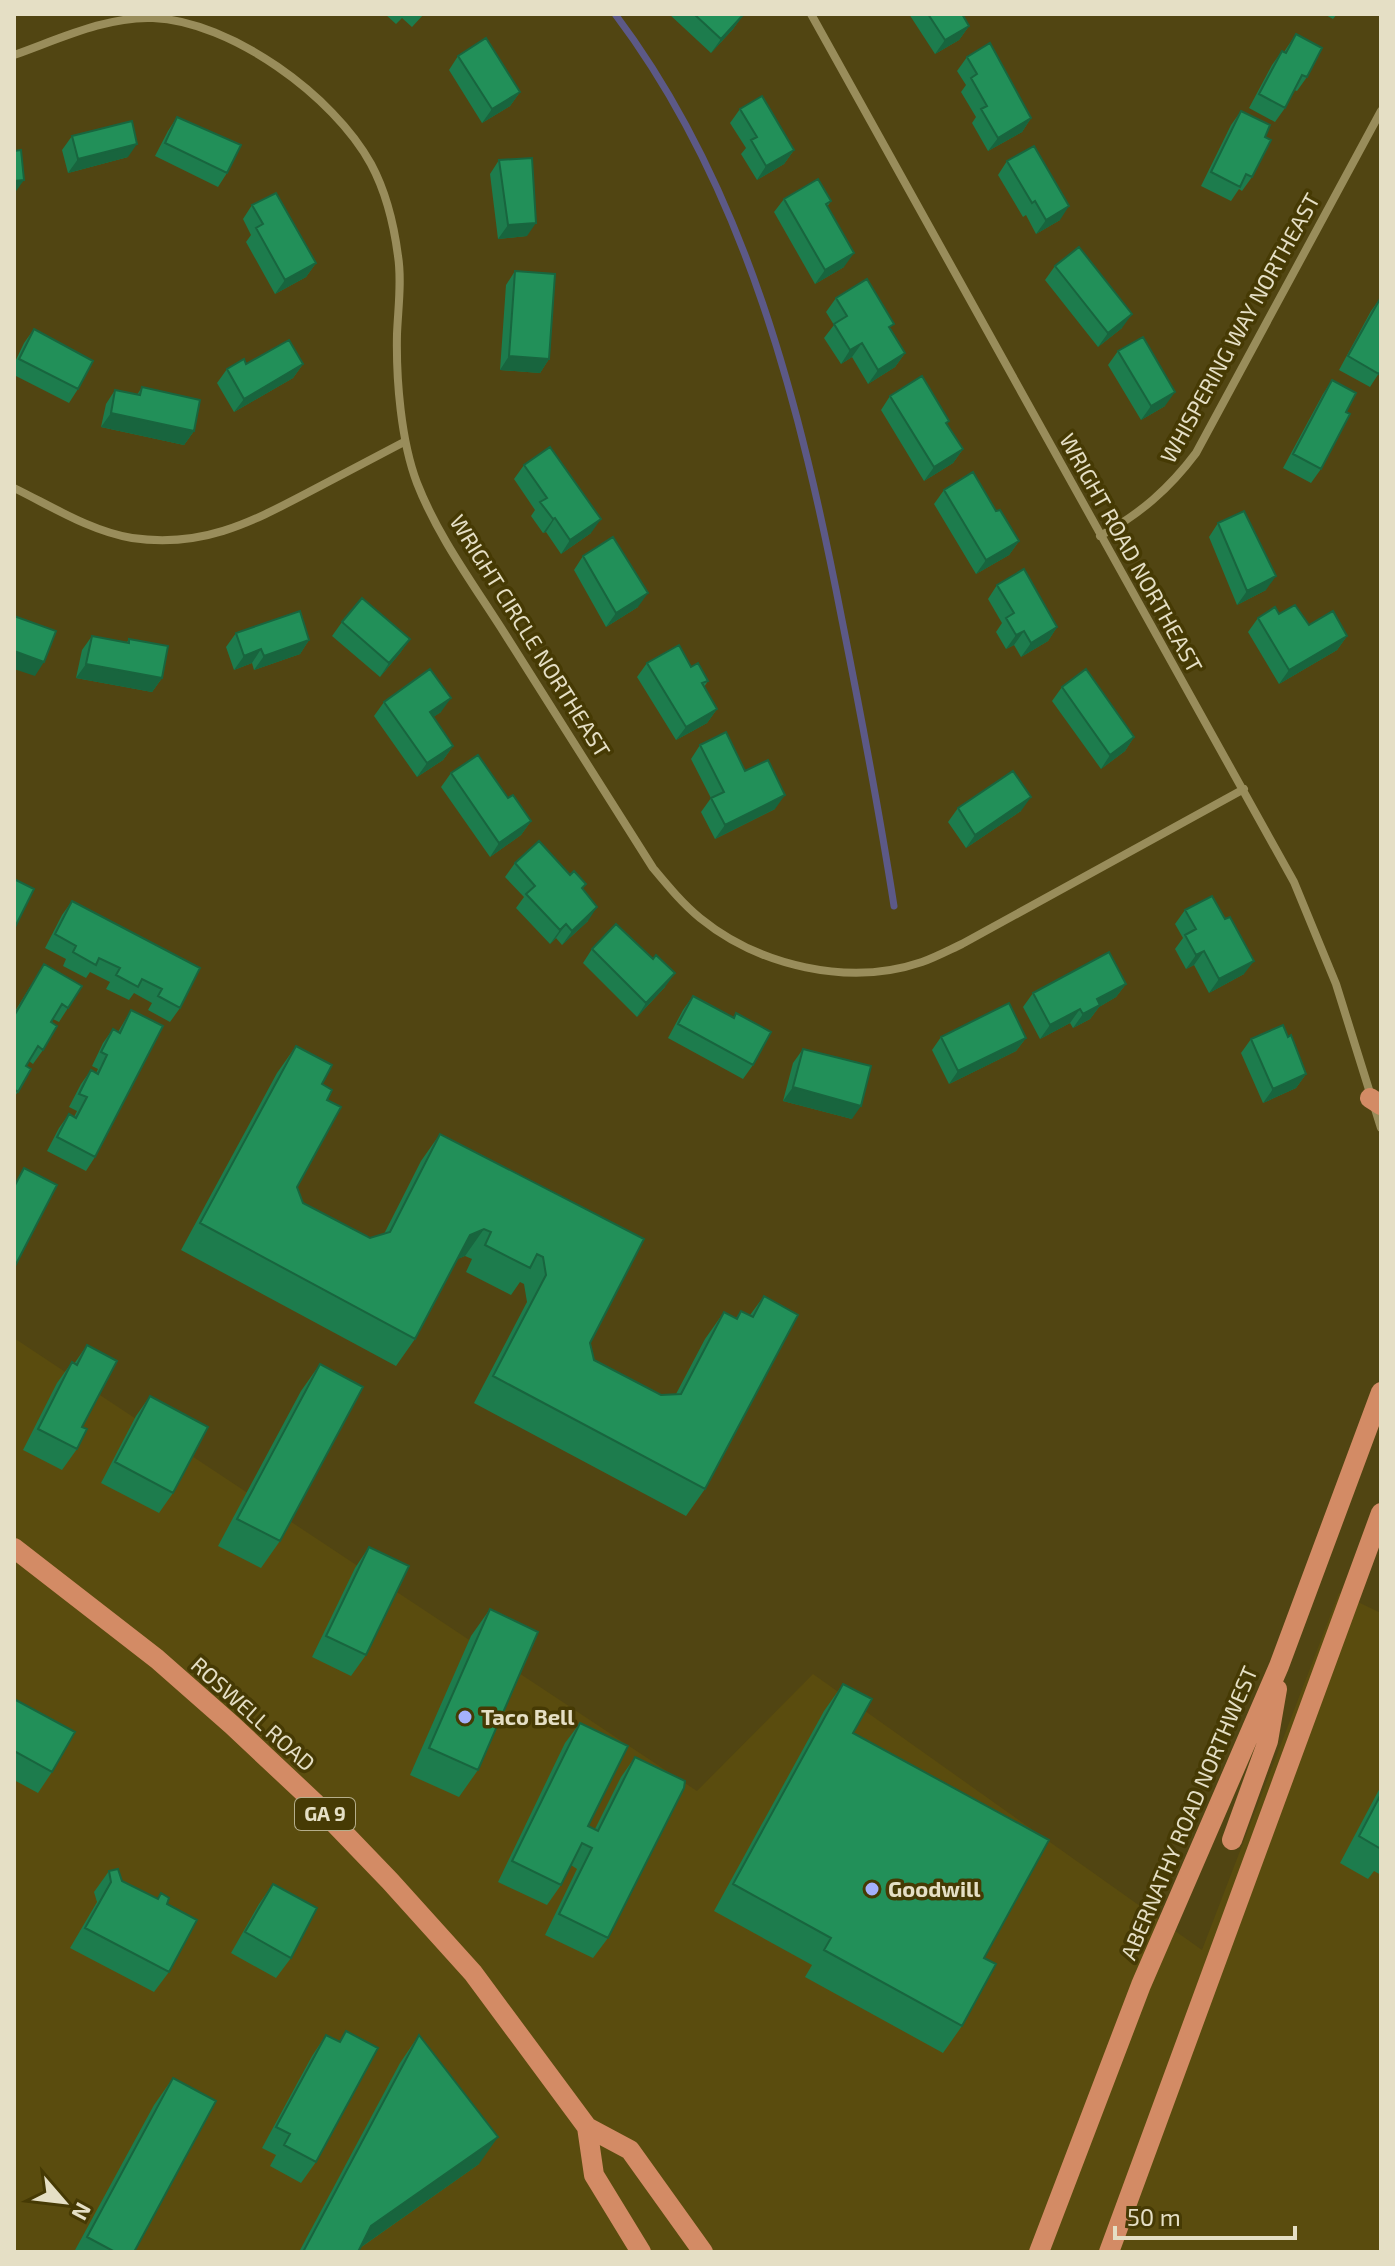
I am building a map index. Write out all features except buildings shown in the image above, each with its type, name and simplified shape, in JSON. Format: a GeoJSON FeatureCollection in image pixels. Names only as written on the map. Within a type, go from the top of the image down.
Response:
{"type":"FeatureCollection","features":[{"type":"Feature","properties":{"kind":"main road","name":"ABERNATHY ROAD NORTHWEST"},"geometry":{"type":"LineString","coordinates":[[1039,2252],[1141,1985],[1279,1666],[1381,1392]]}},
{"type":"Feature","properties":{"kind":"main road"},"geometry":{"type":"LineString","coordinates":[[1109,2252],[1381,1513]]}},
{"type":"Feature","properties":{"kind":"main road","name":"ROSWELL ROAD"},"geometry":{"type":"LineString","coordinates":[[14,1548],[157,1659],[302,1791],[390,1881],[473,1973],[587,2127],[630,2150],[703,2252]]}},
{"type":"Feature","properties":{"kind":"main road"},"geometry":{"type":"LineString","coordinates":[[1232,1840],[1268,1741],[1279,1666]]}},
{"type":"Feature","properties":{"kind":"main road","name":"ROSWELL ROAD"},"geometry":{"type":"LineString","coordinates":[[587,2127],[594,2175],[641,2252]]}},
{"type":"Feature","properties":{"kind":"street","name":"WRIGHT ROAD NORTHEAST"},"geometry":{"type":"LineString","coordinates":[[811,14],[1294,882],[1336,984],[1376,1102],[1381,1128]]}},
{"type":"Feature","properties":{"kind":"street","name":"WRIGHT CIRCLE NORTHEAST"},"geometry":{"type":"LineString","coordinates":[[14,55],[97,26],[149,18],[176,20],[207,28],[277,66],[324,104],[348,130],[371,164],[387,200],[399,259],[397,341],[404,442],[418,484],[450,546],[653,868],[675,895],[728,938],[758,953],[798,966],[841,972],[883,971],[921,962],[962,944],[1244,789]]}},
{"type":"Feature","properties":{"kind":"street","name":"WHISPERING WAY NORTHEAST"},"geometry":{"type":"LineString","coordinates":[[1100,536],[1131,519],[1156,500],[1196,453],[1381,111]]}},
{"type":"Feature","properties":{"kind":"street"},"geometry":{"type":"LineString","coordinates":[[14,488],[91,526],[131,538],[172,541],[247,525],[404,442]]}},
{"type":"Feature","properties":{"kind":"shaded area"},"geometry":{"type":"Polygon","coordinates":[[[14,1338],[697,1791],[813,1674],[1202,1950],[1339,1593],[1381,1613],[1381,2252],[14,2252],[14,1338]]]}},
{"type":"Feature","properties":{"kind":"waterway"},"geometry":{"type":"LineString","coordinates":[[615,14],[661,82],[700,153],[734,227],[763,304],[787,382],[826,541],[894,906]]}},
{"type":"Feature","properties":{"kind":"place","name":"Taco Bell"},"geometry":{"type":"Point","coordinates":[465,1717]}},
{"type":"Feature","properties":{"kind":"place","name":"Goodwill"},"geometry":{"type":"Point","coordinates":[872,1889]}}]}
